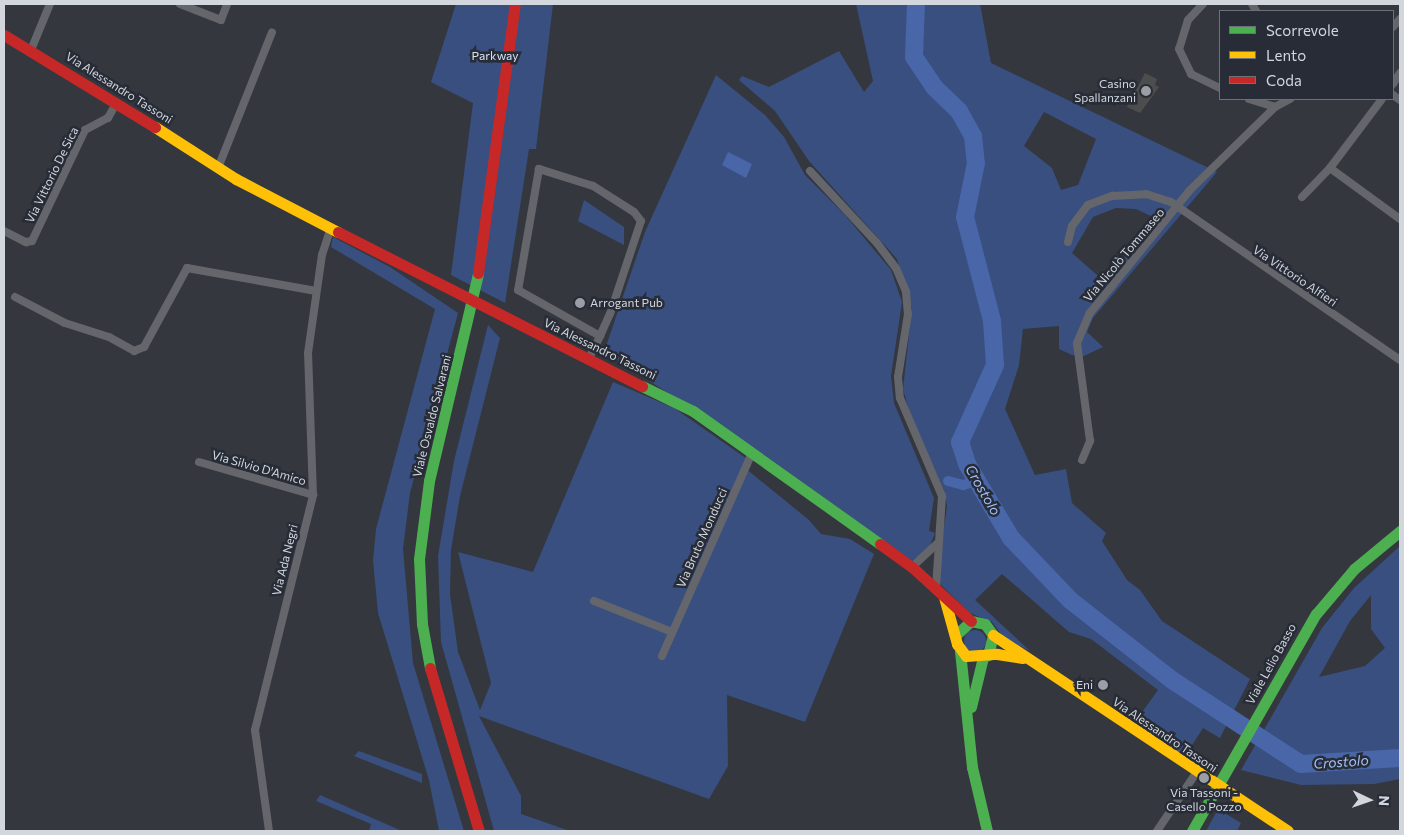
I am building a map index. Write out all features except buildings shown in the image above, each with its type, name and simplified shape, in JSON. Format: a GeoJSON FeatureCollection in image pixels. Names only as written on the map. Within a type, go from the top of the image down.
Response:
{"type":"FeatureCollection","features":[{"type":"Feature","properties":{"kind":"street"},"geometry":{"type":"LineString","coordinates":[[31,50],[50,4]]}},
{"type":"Feature","properties":{"kind":"street"},"geometry":{"type":"LineString","coordinates":[[180,4],[221,20],[227,4]]}},
{"type":"Feature","properties":{"kind":"street","name":"Viale Osvaldo Salvarani"},"geometry":{"type":"LineString","coordinates":[[479,831],[429,664],[422,624],[419,559],[429,481],[479,273],[515,4]]}},
{"type":"Feature","properties":{"kind":"street"},"geometry":{"type":"LineString","coordinates":[[1203,4],[1188,20],[1179,49],[1191,74],[1219,88]]}},
{"type":"Feature","properties":{"kind":"street"},"geometry":{"type":"LineString","coordinates":[[218,168],[272,32]]}},
{"type":"Feature","properties":{"kind":"street","name":"Via Alessandro Tassoni"},"geometry":{"type":"LineString","coordinates":[[4,35],[117,102],[218,168],[500,317],[589,358],[673,400],[752,453],[912,567],[971,621],[986,624],[993,635],[1028,659],[1196,773],[1288,831]]}},
{"type":"Feature","properties":{"kind":"street"},"geometry":{"type":"LineString","coordinates":[[1252,100],[1275,107]]}},
{"type":"Feature","properties":{"kind":"street","name":"Via Nicolò Tommaseo"},"geometry":{"type":"LineString","coordinates":[[1082,460],[1090,442],[1077,343],[1090,313],[1190,191],[1275,107],[1288,100]]}},
{"type":"Feature","properties":{"kind":"street"},"geometry":{"type":"LineString","coordinates":[[1302,197],[1330,168],[1381,100]]}},
{"type":"Feature","properties":{"kind":"street","name":"Via Vittorio De Sica"},"geometry":{"type":"LineString","coordinates":[[4,231],[26,242],[32,241],[85,130],[108,118],[117,102]]}},
{"type":"Feature","properties":{"kind":"street"},"geometry":{"type":"LineString","coordinates":[[1330,168],[1400,219]]}},
{"type":"Feature","properties":{"kind":"street"},"geometry":{"type":"LineString","coordinates":[[589,358],[600,336],[641,221],[634,212],[593,186],[539,170],[518,290],[600,336]]}},
{"type":"Feature","properties":{"kind":"street"},"geometry":{"type":"LineString","coordinates":[[810,171],[877,243],[896,268],[906,292],[908,314],[898,377],[900,398],[942,496],[938,543],[940,593]]}},
{"type":"Feature","properties":{"kind":"street","name":"Via Nicolò Tommaseo"},"geometry":{"type":"LineString","coordinates":[[1068,242],[1072,226],[1088,205],[1112,196],[1146,194],[1171,202],[1177,209]]}},
{"type":"Feature","properties":{"kind":"street","name":"Via Vittorio Alfieri"},"geometry":{"type":"LineString","coordinates":[[1177,209],[1400,360]]}},
{"type":"Feature","properties":{"kind":"street","name":"Via Ada Negri"},"geometry":{"type":"LineString","coordinates":[[268,831],[255,730],[313,495],[307,387],[316,291],[332,228]]}},
{"type":"Feature","properties":{"kind":"street"},"geometry":{"type":"LineString","coordinates":[[15,296],[64,323],[109,338],[134,351],[144,346],[187,268],[316,291]]}},
{"type":"Feature","properties":{"kind":"street","name":"Via Bruto Monducci"},"geometry":{"type":"LineString","coordinates":[[662,656],[752,453]]}},
{"type":"Feature","properties":{"kind":"street","name":"Via Silvio D'Amico"},"geometry":{"type":"LineString","coordinates":[[199,462],[313,495]]}},
{"type":"Feature","properties":{"kind":"street","name":"Viale Lelio Basso"},"geometry":{"type":"LineString","coordinates":[[1193,830],[1309,623],[1337,586],[1400,531]]}},
{"type":"Feature","properties":{"kind":"street"},"geometry":{"type":"LineString","coordinates":[[912,567],[938,543]]}},
{"type":"Feature","properties":{"kind":"street","name":"Via Alessandro Tassoni"},"geometry":{"type":"LineString","coordinates":[[940,593],[957,634],[960,651],[971,658],[986,656],[1028,659]]}},
{"type":"Feature","properties":{"kind":"street"},"geometry":{"type":"LineString","coordinates":[[594,602],[672,632]]}},
{"type":"Feature","properties":{"kind":"street"},"geometry":{"type":"LineString","coordinates":[[957,634],[971,621]]}},
{"type":"Feature","properties":{"kind":"street"},"geometry":{"type":"LineString","coordinates":[[969,718],[975,677],[986,656],[993,635]]}},
{"type":"Feature","properties":{"kind":"street"},"geometry":{"type":"LineString","coordinates":[[960,651],[969,718],[972,767],[987,831]]}},
{"type":"Feature","properties":{"kind":"street"},"geometry":{"type":"LineString","coordinates":[[1157,831],[1196,773]]}},
{"type":"Feature","properties":{"kind":"green space","name":"Parkway"},"geometry":{"type":"Polygon","coordinates":[[[456,4],[553,4],[536,149],[529,149],[505,303],[451,275],[473,103],[431,82],[456,4]]]}},
{"type":"Feature","properties":{"kind":"green space"},"geometry":{"type":"Polygon","coordinates":[[[856,4],[980,4],[991,63],[1217,172],[1093,318],[1087,332],[1103,347],[1084,356],[1072,355],[1059,349],[1059,326],[1023,329],[1019,365],[1005,409],[1035,475],[1066,469],[1072,503],[1106,533],[1102,541],[1127,580],[1140,590],[1162,621],[1250,679],[1220,738],[1203,728],[1184,758],[1135,722],[1158,690],[1091,639],[1069,632],[1002,574],[975,600],[1030,651],[1004,638],[992,622],[970,613],[941,585],[938,570],[947,506],[944,490],[912,421],[903,389],[912,308],[897,259],[809,161],[775,111],[739,80],[742,76],[769,87],[839,51],[864,92],[873,81],[856,4]],[[1044,112],[1024,146],[1052,168],[1061,190],[1078,185],[1096,139],[1044,112]],[[1116,208],[1093,217],[1072,253],[1105,282],[1155,218],[1136,209],[1116,208]]]}},
{"type":"Feature","properties":{"kind":"green space"},"geometry":{"type":"Polygon","coordinates":[[[716,75],[765,115],[784,137],[805,175],[845,215],[891,270],[902,302],[891,376],[894,403],[934,498],[929,531],[935,533],[929,548],[912,561],[754,448],[604,352],[645,232],[716,75]]]}},
{"type":"Feature","properties":{"kind":"green space"},"geometry":{"type":"Polygon","coordinates":[[[584,200],[624,227],[624,245],[578,221],[584,200]]]}},
{"type":"Feature","properties":{"kind":"green space"},"geometry":{"type":"Polygon","coordinates":[[[333,237],[390,267],[458,313],[410,493],[403,549],[413,663],[464,831],[439,831],[429,780],[378,613],[373,560],[376,529],[435,309],[331,247],[333,237]]]}},
{"type":"Feature","properties":{"kind":"green space"},"geometry":{"type":"Polygon","coordinates":[[[488,325],[500,338],[460,496],[451,550],[450,594],[458,652],[480,710],[491,683],[458,552],[533,572],[613,382],[674,408],[749,460],[745,468],[809,520],[821,534],[850,539],[874,554],[805,722],[727,695],[728,766],[709,799],[479,716],[521,796],[521,814],[570,831],[494,831],[441,642],[438,556],[454,461],[488,325]]]}},
{"type":"Feature","properties":{"kind":"green space"},"geometry":{"type":"Polygon","coordinates":[[[1400,546],[1400,779],[1374,784],[1301,785],[1241,770],[1322,628],[1354,588],[1400,546]],[[1371,595],[1350,621],[1319,677],[1365,666],[1385,648],[1371,629],[1371,595]]]}},
{"type":"Feature","properties":{"kind":"green space"},"geometry":{"type":"Polygon","coordinates":[[[975,630],[983,633],[986,641],[983,649],[975,652],[967,649],[964,641],[967,633],[975,630]]]}},
{"type":"Feature","properties":{"kind":"green space"},"geometry":{"type":"Polygon","coordinates":[[[359,751],[422,774],[422,783],[354,756],[359,751]]]}},
{"type":"Feature","properties":{"kind":"green space"},"geometry":{"type":"Polygon","coordinates":[[[320,795],[402,831],[369,831],[371,824],[316,801],[320,795]]]}},
{"type":"Feature","properties":{"kind":"green space"},"geometry":{"type":"Polygon","coordinates":[[[1218,809],[1241,823],[1237,831],[1206,831],[1218,809]]]}},
{"type":"Feature","properties":{"kind":"shaded area"},"geometry":{"type":"Polygon","coordinates":[[[728,152],[752,164],[746,178],[722,165],[728,152]]]}},
{"type":"Feature","properties":{"kind":"waterway","name":"Crostolo"},"geometry":{"type":"LineString","coordinates":[[916,4],[914,57],[934,87],[959,111],[973,136],[976,163],[965,217],[992,321],[995,365],[960,442],[967,464],[1011,538],[1070,600],[1172,680],[1301,764],[1400,758]]}},
{"type":"Feature","properties":{"kind":"waterway"},"geometry":{"type":"LineString","coordinates":[[948,481],[963,485],[977,481]]}},
{"type":"Feature","properties":{"kind":"traffic: fast"},"geometry":{"type":"LineString","coordinates":[[430,668],[422,624],[419,559],[429,481],[478,273]]}},
{"type":"Feature","properties":{"kind":"traffic: fast"},"geometry":{"type":"LineString","coordinates":[[642,386],[693,411],[880,544]]}},
{"type":"Feature","properties":{"kind":"traffic: fast"},"geometry":{"type":"LineString","coordinates":[[1192,831],[1316,614],[1354,569],[1400,531]]}},
{"type":"Feature","properties":{"kind":"traffic: fast"},"geometry":{"type":"LineString","coordinates":[[957,634],[971,621],[985,624],[993,635],[988,655]]}},
{"type":"Feature","properties":{"kind":"traffic: fast"},"geometry":{"type":"LineString","coordinates":[[960,651],[972,767],[987,831]]}},
{"type":"Feature","properties":{"kind":"traffic: fast"},"geometry":{"type":"LineString","coordinates":[[971,707],[983,657]]}},
{"type":"Feature","properties":{"kind":"traffic: slow"},"geometry":{"type":"LineString","coordinates":[[155,127],[236,179],[338,232]]}},
{"type":"Feature","properties":{"kind":"traffic: slow"},"geometry":{"type":"LineString","coordinates":[[944,597],[957,644],[966,656],[997,654],[1023,658]]}},
{"type":"Feature","properties":{"kind":"traffic: slow"},"geometry":{"type":"LineString","coordinates":[[993,635],[1288,831]]}},
{"type":"Feature","properties":{"kind":"traffic: jam"},"geometry":{"type":"LineString","coordinates":[[478,273],[515,4]]}},
{"type":"Feature","properties":{"kind":"traffic: jam"},"geometry":{"type":"LineString","coordinates":[[4,35],[155,127]]}},
{"type":"Feature","properties":{"kind":"traffic: jam"},"geometry":{"type":"LineString","coordinates":[[338,232],[642,386]]}},
{"type":"Feature","properties":{"kind":"traffic: jam"},"geometry":{"type":"LineString","coordinates":[[880,544],[912,567],[971,621]]}},
{"type":"Feature","properties":{"kind":"traffic: jam"},"geometry":{"type":"LineString","coordinates":[[430,668],[479,831]]}},
{"type":"Feature","properties":{"kind":"place","name":"Casino Spallanzani"},"geometry":{"type":"Point","coordinates":[1146,91]}},
{"type":"Feature","properties":{"kind":"place","name":"Arrogant Pub"},"geometry":{"type":"Point","coordinates":[580,303]}},
{"type":"Feature","properties":{"kind":"place","name":"Eni"},"geometry":{"type":"Point","coordinates":[1103,685]}},
{"type":"Feature","properties":{"kind":"place","name":"Via Tassoni - Casello Pozzo"},"geometry":{"type":"Point","coordinates":[1204,778]}}]}
